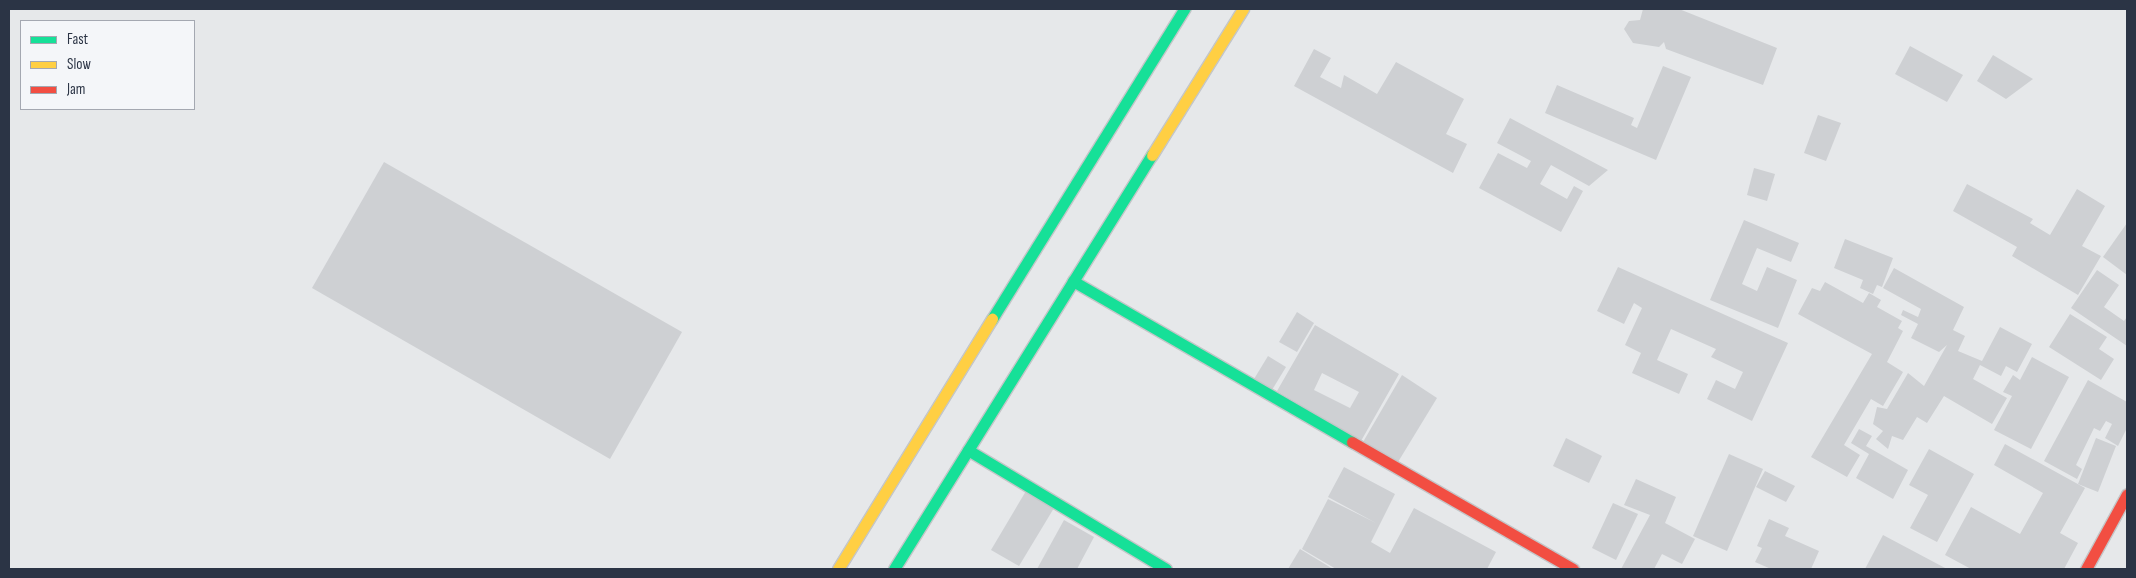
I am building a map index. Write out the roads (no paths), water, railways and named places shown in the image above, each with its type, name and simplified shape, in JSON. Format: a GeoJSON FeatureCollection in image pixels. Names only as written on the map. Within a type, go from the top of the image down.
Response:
{"type":"FeatureCollection","features":[{"type":"Feature","properties":{"kind":"main road"},"geometry":{"type":"LineString","coordinates":[[838,569],[1184,9]]}},
{"type":"Feature","properties":{"kind":"main road"},"geometry":{"type":"LineString","coordinates":[[894,569],[1243,9]]}},
{"type":"Feature","properties":{"kind":"main road"},"geometry":{"type":"LineString","coordinates":[[1073,281],[1574,569]]}},
{"type":"Feature","properties":{"kind":"main road"},"geometry":{"type":"LineString","coordinates":[[968,450],[1166,569]]}},
{"type":"Feature","properties":{"kind":"main road"},"geometry":{"type":"LineString","coordinates":[[2086,569],[2127,494]]}}]}
